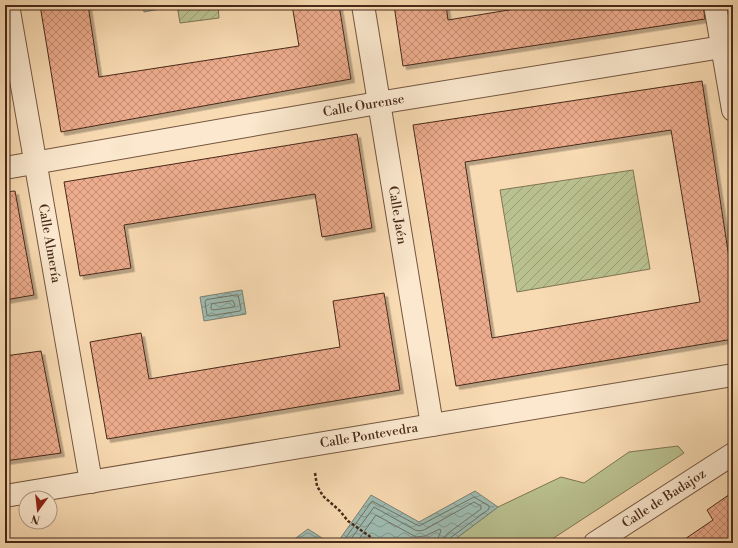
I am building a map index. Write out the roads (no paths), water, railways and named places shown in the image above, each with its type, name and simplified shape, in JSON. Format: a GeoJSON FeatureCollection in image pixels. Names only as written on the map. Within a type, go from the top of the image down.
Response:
{"type":"FeatureCollection","features":[{"type":"Feature","properties":{"kind":"street","name":"Calle Almería"},"geometry":{"type":"LineString","coordinates":[[8,5],[91,482]]}},
{"type":"Feature","properties":{"kind":"street","name":"Calle Jaén"},"geometry":{"type":"LineString","coordinates":[[363,5],[432,425]]}},
{"type":"Feature","properties":{"kind":"street"},"geometry":{"type":"LineString","coordinates":[[715,5],[733,110]]}},
{"type":"Feature","properties":{"kind":"street","name":"Calle Ourense"},"geometry":{"type":"LineString","coordinates":[[5,168],[378,103],[722,46]]}},
{"type":"Feature","properties":{"kind":"street","name":"Calle Pontevedra"},"geometry":{"type":"LineString","coordinates":[[5,496],[733,375]]}},
{"type":"Feature","properties":{"kind":"street","name":"Calle de Badajoz"},"geometry":{"type":"LineString","coordinates":[[595,543],[733,454]]}},
{"type":"Feature","properties":{"kind":"water"},"geometry":{"type":"Polygon","coordinates":[[[143,5],[171,5],[171,7],[144,12],[143,5]]]}},
{"type":"Feature","properties":{"kind":"water"},"geometry":{"type":"Polygon","coordinates":[[[242,290],[246,314],[204,321],[200,297],[242,290]]]}},
{"type":"Feature","properties":{"kind":"water"},"geometry":{"type":"Polygon","coordinates":[[[475,491],[498,507],[450,543],[337,543],[371,495],[419,522],[475,491]]]}},
{"type":"Feature","properties":{"kind":"water"},"geometry":{"type":"Polygon","coordinates":[[[308,529],[330,543],[289,543],[308,529]]]}}]}
